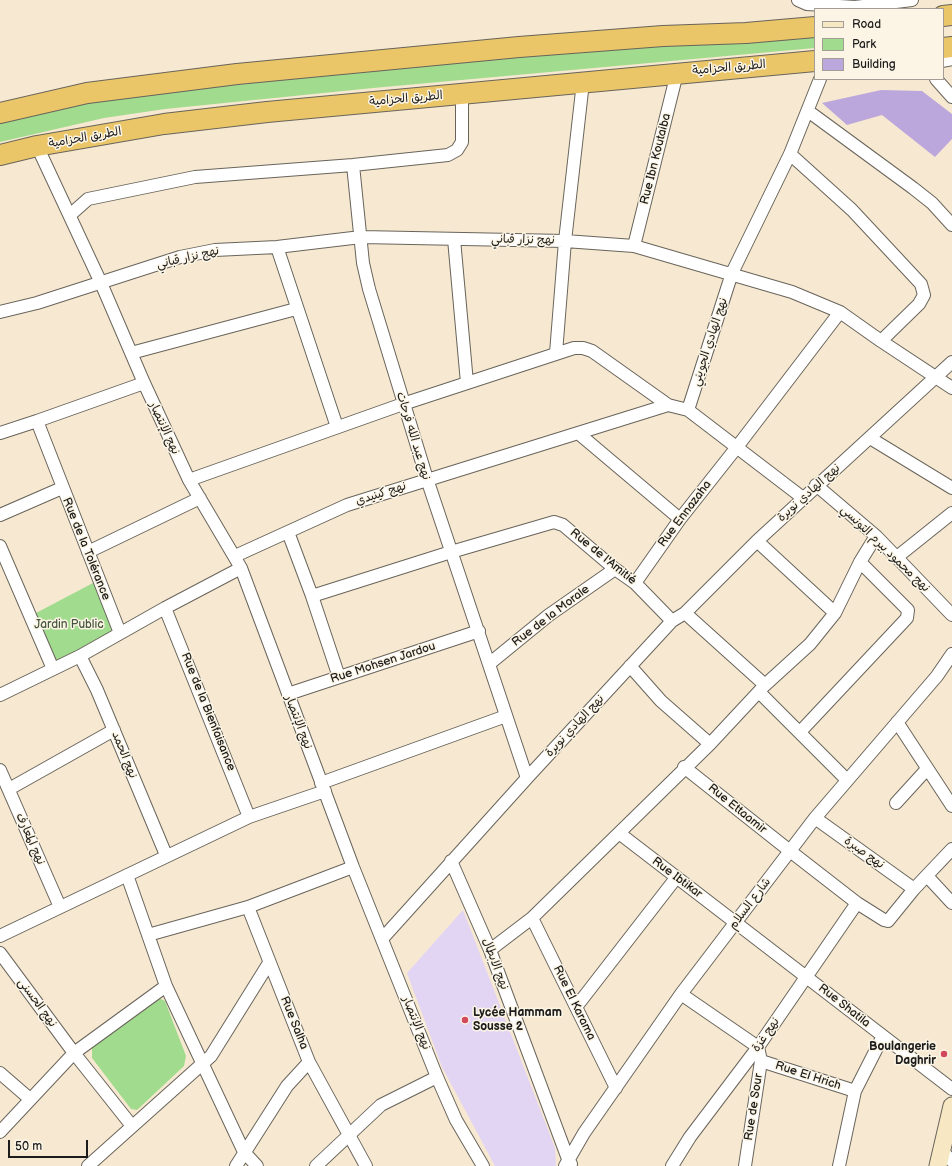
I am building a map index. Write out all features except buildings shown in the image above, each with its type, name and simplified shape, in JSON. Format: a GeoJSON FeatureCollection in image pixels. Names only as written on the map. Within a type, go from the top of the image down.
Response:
{"type":"FeatureCollection","features":[{"type":"Feature","properties":{"kind":"highway"},"geometry":{"type":"LineString","coordinates":[[1,111],[87,94],[237,74],[519,47],[663,36],[746,33],[814,27]]}},
{"type":"Feature","properties":{"kind":"highway","name":"الطريق الحزامية"},"geometry":{"type":"LineString","coordinates":[[0,155],[37,146],[164,124],[583,82],[814,61]]}},
{"type":"Feature","properties":{"kind":"main road"},"geometry":{"type":"LineString","coordinates":[[938,1166],[947,1156],[952,1106]]}},
{"type":"Feature","properties":{"kind":"street"},"geometry":{"type":"LineString","coordinates":[[798,0],[807,4],[855,7],[910,0]]}},
{"type":"Feature","properties":{"kind":"street","name":"Rue Ibn Koutaiba"},"geometry":{"type":"LineString","coordinates":[[634,246],[677,73]]}},
{"type":"Feature","properties":{"kind":"street"},"geometry":{"type":"LineString","coordinates":[[732,274],[790,154],[820,80]]}},
{"type":"Feature","properties":{"kind":"street"},"geometry":{"type":"LineString","coordinates":[[937,80],[952,97]]}},
{"type":"Feature","properties":{"kind":"street"},"geometry":{"type":"LineString","coordinates":[[556,353],[565,241],[583,82]]}},
{"type":"Feature","properties":{"kind":"street"},"geometry":{"type":"LineString","coordinates":[[70,215],[88,199],[195,177],[353,165],[448,155],[457,150],[462,142],[462,94]]}},
{"type":"Feature","properties":{"kind":"street"},"geometry":{"type":"LineString","coordinates":[[808,111],[932,203],[952,225]]}},
{"type":"Feature","properties":{"kind":"street","name":"نهج الإنتصار"},"geometry":{"type":"LineString","coordinates":[[37,146],[101,283],[188,480],[241,568],[353,867],[437,1077],[456,1120],[483,1166]]}},
{"type":"Feature","properties":{"kind":"street"},"geometry":{"type":"LineString","coordinates":[[790,154],[852,210],[921,284],[924,295],[919,304],[880,341]]}},
{"type":"Feature","properties":{"kind":"street","name":"نهج عبد الله فرحات"},"geometry":{"type":"LineString","coordinates":[[353,165],[363,263],[369,289],[426,480],[479,631],[527,778]]}},
{"type":"Feature","properties":{"kind":"street","name":"نهج نزار قباني"},"geometry":{"type":"LineString","coordinates":[[0,312],[37,303],[180,257],[208,251],[277,247],[360,237],[565,241],[634,246],[792,292],[840,312],[880,341],[952,388]]}},
{"type":"Feature","properties":{"kind":"street"},"geometry":{"type":"LineString","coordinates":[[454,239],[467,383]]}},
{"type":"Feature","properties":{"kind":"street"},"geometry":{"type":"LineString","coordinates":[[277,247],[296,310],[337,427]]}},
{"type":"Feature","properties":{"kind":"street","name":"نهج الهادي الجويني"},"geometry":{"type":"LineString","coordinates":[[688,410],[732,274]]}},
{"type":"Feature","properties":{"kind":"street"},"geometry":{"type":"LineString","coordinates":[[131,353],[296,310]]}},
{"type":"Feature","properties":{"kind":"street","name":"Rue Ennazaha"},"geometry":{"type":"LineString","coordinates":[[635,583],[680,519],[738,447],[840,312]]}},
{"type":"Feature","properties":{"kind":"street"},"geometry":{"type":"LineString","coordinates":[[188,480],[403,404],[556,353],[574,348],[583,348],[592,352],[668,405],[688,410],[803,498]]}},
{"type":"Feature","properties":{"kind":"street","name":"نهج الهادي نويرة"},"geometry":{"type":"LineString","coordinates":[[685,613],[816,485],[870,438],[952,362]]}},
{"type":"Feature","properties":{"kind":"street"},"geometry":{"type":"LineString","coordinates":[[0,433],[37,422],[144,383]]}},
{"type":"Feature","properties":{"kind":"street","name":"نهج كينيدي"},"geometry":{"type":"LineString","coordinates":[[235,556],[347,505],[668,405]]}},
{"type":"Feature","properties":{"kind":"street","name":"Rue de la Tolérance"},"geometry":{"type":"LineString","coordinates":[[37,422],[120,633]]}},
{"type":"Feature","properties":{"kind":"street"},"geometry":{"type":"LineString","coordinates":[[578,433],[680,519]]}},
{"type":"Feature","properties":{"kind":"street"},"geometry":{"type":"LineString","coordinates":[[870,438],[952,488]]}},
{"type":"Feature","properties":{"kind":"street","name":"نهج محمود بيرم التونسي"},"geometry":{"type":"LineString","coordinates":[[816,485],[876,536],[898,557],[952,615]]}},
{"type":"Feature","properties":{"kind":"street"},"geometry":{"type":"LineString","coordinates":[[0,515],[62,488]]}},
{"type":"Feature","properties":{"kind":"street"},"geometry":{"type":"LineString","coordinates":[[88,552],[200,498]]}},
{"type":"Feature","properties":{"kind":"street"},"geometry":{"type":"LineString","coordinates":[[898,557],[952,513]]}},
{"type":"Feature","properties":{"kind":"street","name":"Rue de l'Amitié"},"geometry":{"type":"LineString","coordinates":[[312,596],[451,552],[554,522],[563,525],[615,569],[635,583],[672,621]]}},
{"type":"Feature","properties":{"kind":"street"},"geometry":{"type":"LineString","coordinates":[[288,532],[312,596],[339,677]]}},
{"type":"Feature","properties":{"kind":"street"},"geometry":{"type":"LineString","coordinates":[[490,950],[532,918],[684,767],[710,744],[762,688],[810,644],[835,614],[860,562],[876,536]]}},
{"type":"Feature","properties":{"kind":"street"},"geometry":{"type":"LineString","coordinates":[[757,541],[835,614]]}},
{"type":"Feature","properties":{"kind":"street"},"geometry":{"type":"LineString","coordinates":[[0,546],[53,669]]}},
{"type":"Feature","properties":{"kind":"street"},"geometry":{"type":"LineString","coordinates":[[800,732],[907,618],[908,610],[860,562]]}},
{"type":"Feature","properties":{"kind":"street"},"geometry":{"type":"LineString","coordinates":[[0,695],[80,656],[165,608],[241,568]]}},
{"type":"Feature","properties":{"kind":"street","name":"Rue de la Morale"},"geometry":{"type":"LineString","coordinates":[[489,664],[549,615],[615,569]]}},
{"type":"Feature","properties":{"kind":"street","name":"Rue de la Bienfaisance"},"geometry":{"type":"LineString","coordinates":[[165,608],[249,817]]}},
{"type":"Feature","properties":{"kind":"street"},"geometry":{"type":"LineString","coordinates":[[672,621],[685,613],[762,688],[782,716],[800,732],[847,780]]}},
{"type":"Feature","properties":{"kind":"street","name":"نهج الهادي نويرة"},"geometry":{"type":"LineString","coordinates":[[451,862],[672,621]]}},
{"type":"Feature","properties":{"kind":"street","name":"Rue Mohsen Jardou"},"geometry":{"type":"LineString","coordinates":[[288,694],[479,631]]}},
{"type":"Feature","properties":{"kind":"street","name":"شارع السلام"},"geometry":{"type":"LineString","coordinates":[[569,1164],[616,1088],[681,994],[737,923],[815,818],[937,676],[952,654]]}},
{"type":"Feature","properties":{"kind":"street","name":"نهج الحمد"},"geometry":{"type":"LineString","coordinates":[[80,656],[114,730],[166,856]]}},
{"type":"Feature","properties":{"kind":"street"},"geometry":{"type":"LineString","coordinates":[[630,666],[660,701],[710,744]]}},
{"type":"Feature","properties":{"kind":"street"},"geometry":{"type":"LineString","coordinates":[[0,936],[249,817],[506,716]]}},
{"type":"Feature","properties":{"kind":"street"},"geometry":{"type":"LineString","coordinates":[[897,722],[952,806]]}},
{"type":"Feature","properties":{"kind":"street"},"geometry":{"type":"LineString","coordinates":[[9,789],[114,730]]}},
{"type":"Feature","properties":{"kind":"street","name":"Rue Ettaamir"},"geometry":{"type":"LineString","coordinates":[[684,767],[790,852],[857,903],[884,920],[888,921],[914,889]]}},
{"type":"Feature","properties":{"kind":"street"},"geometry":{"type":"LineString","coordinates":[[896,803],[927,769]]}},
{"type":"Feature","properties":{"kind":"street","name":"نهج المعارف"},"geometry":{"type":"LineString","coordinates":[[0,770],[60,907]]}},
{"type":"Feature","properties":{"kind":"street","name":"نهج صبرة"},"geometry":{"type":"LineString","coordinates":[[815,818],[914,889]]}},
{"type":"Feature","properties":{"kind":"street","name":"Rue Ibtikar"},"geometry":{"type":"LineString","coordinates":[[619,833],[676,878],[737,923]]}},
{"type":"Feature","properties":{"kind":"street"},"geometry":{"type":"LineString","coordinates":[[914,889],[952,849]]}},
{"type":"Feature","properties":{"kind":"street"},"geometry":{"type":"LineString","coordinates":[[382,939],[451,862]]}},
{"type":"Feature","properties":{"kind":"street","name":"نهج الابطال"},"geometry":{"type":"LineString","coordinates":[[451,862],[490,950],[569,1164]]}},
{"type":"Feature","properties":{"kind":"street"},"geometry":{"type":"LineString","coordinates":[[148,935],[248,907],[353,867]]}},
{"type":"Feature","properties":{"kind":"street"},"geometry":{"type":"LineString","coordinates":[[127,875],[166,986],[244,1152],[257,1166]]}},
{"type":"Feature","properties":{"kind":"street"},"geometry":{"type":"LineString","coordinates":[[927,876],[952,903]]}},
{"type":"Feature","properties":{"kind":"street"},"geometry":{"type":"LineString","coordinates":[[576,1007],[676,878]]}},
{"type":"Feature","properties":{"kind":"street","name":"نهج غزة"},"geometry":{"type":"LineString","coordinates":[[672,1166],[690,1137],[758,1047],[857,903]]}},
{"type":"Feature","properties":{"kind":"street","name":"Rue Salha"},"geometry":{"type":"LineString","coordinates":[[248,907],[310,1062],[366,1166]]}},
{"type":"Feature","properties":{"kind":"street","name":"Rue El Karama"},"geometry":{"type":"LineString","coordinates":[[532,918],[616,1088]]}},
{"type":"Feature","properties":{"kind":"street","name":"Rue Shatila"},"geometry":{"type":"LineString","coordinates":[[737,923],[952,1089]]}},
{"type":"Feature","properties":{"kind":"street","name":"نهج الحسنى"},"geometry":{"type":"LineString","coordinates":[[0,953],[74,1053],[132,1126]]}},
{"type":"Feature","properties":{"kind":"street"},"geometry":{"type":"LineString","coordinates":[[88,1166],[202,1065],[220,1045],[270,963]]}},
{"type":"Feature","properties":{"kind":"street"},"geometry":{"type":"LineString","coordinates":[[0,1132],[74,1053],[166,986]]}},
{"type":"Feature","properties":{"kind":"street"},"geometry":{"type":"LineString","coordinates":[[681,994],[758,1047]]}},
{"type":"Feature","properties":{"kind":"street"},"geometry":{"type":"LineString","coordinates":[[839,1166],[855,1091],[883,1036]]}},
{"type":"Feature","properties":{"kind":"street","name":"Rue de Sour"},"geometry":{"type":"LineString","coordinates":[[744,1166],[761,1061],[758,1047]]}},
{"type":"Feature","properties":{"kind":"street","name":"Rue El Hrich"},"geometry":{"type":"LineString","coordinates":[[761,1061],[855,1091]]}},
{"type":"Feature","properties":{"kind":"street"},"geometry":{"type":"LineString","coordinates":[[236,1166],[287,1086],[310,1062]]}},
{"type":"Feature","properties":{"kind":"street"},"geometry":{"type":"LineString","coordinates":[[0,1073],[30,1099]]}},
{"type":"Feature","properties":{"kind":"street"},"geometry":{"type":"LineString","coordinates":[[316,1166],[348,1134],[381,1105],[437,1077]]}},
{"type":"Feature","properties":{"kind":"shaded area","name":"Lycée Hammam Sousse 2"},"geometry":{"type":"Polygon","coordinates":[[[463,910],[555,1148],[556,1166],[495,1166],[442,1067],[407,973],[463,910]]]}},
{"type":"Feature","properties":{"kind":"green space"},"geometry":{"type":"Polygon","coordinates":[[[814,36],[814,48],[373,88],[165,109],[104,118],[0,142],[0,121],[45,109],[163,89],[555,51],[814,36]]]}},
{"type":"Feature","properties":{"kind":"green space","name":"Jardin Public"},"geometry":{"type":"Polygon","coordinates":[[[93,583],[118,628],[55,662],[36,613],[93,583]]]}},
{"type":"Feature","properties":{"kind":"green space"},"geometry":{"type":"Polygon","coordinates":[[[159,998],[165,1001],[186,1056],[184,1066],[137,1110],[131,1109],[92,1058],[92,1046],[159,998]]]}},
{"type":"Feature","properties":{"kind":"place","name":"Lycée Hammam Sousse 2"},"geometry":{"type":"Point","coordinates":[465,1020]}},
{"type":"Feature","properties":{"kind":"place","name":"Boulangerie Daghrir"},"geometry":{"type":"Point","coordinates":[944,1054]}}]}
